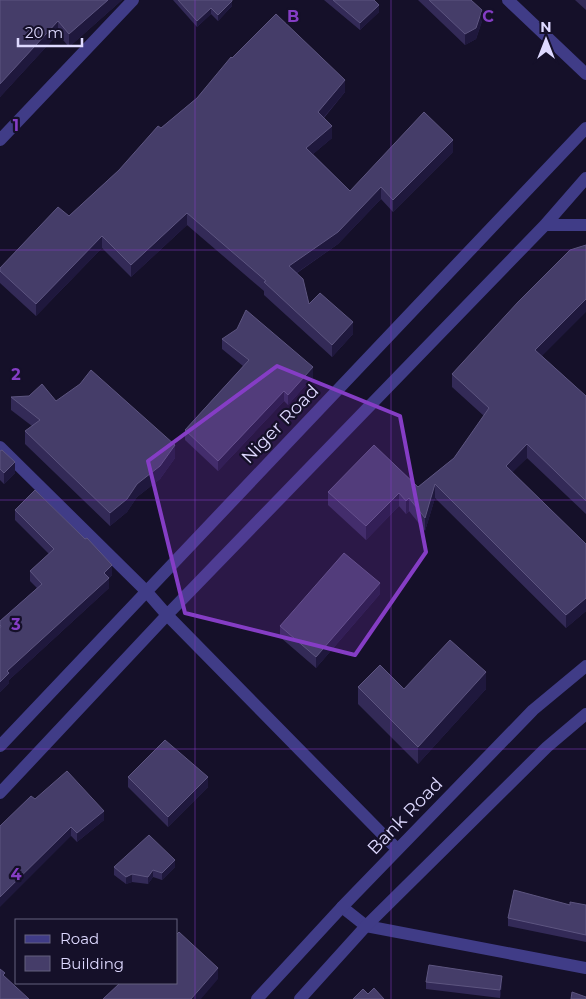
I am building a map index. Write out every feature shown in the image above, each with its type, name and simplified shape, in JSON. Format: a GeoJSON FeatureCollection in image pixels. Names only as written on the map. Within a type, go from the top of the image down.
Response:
{"type":"FeatureCollection","features":[{"type":"Feature","properties":{"kind":"street"},"geometry":{"type":"LineString","coordinates":[[0,140],[133,0]]}},
{"type":"Feature","properties":{"kind":"street"},"geometry":{"type":"LineString","coordinates":[[508,0],[586,74]]}},
{"type":"Feature","properties":{"kind":"street","name":"Niger Road"},"geometry":{"type":"LineString","coordinates":[[0,746],[585,131]]}},
{"type":"Feature","properties":{"kind":"street"},"geometry":{"type":"LineString","coordinates":[[0,793],[167,615],[544,225],[586,178]]}},
{"type":"Feature","properties":{"kind":"street"},"geometry":{"type":"LineString","coordinates":[[544,225],[586,225]]}},
{"type":"Feature","properties":{"kind":"street"},"geometry":{"type":"LineString","coordinates":[[0,448],[146,591],[167,615],[397,849]]}},
{"type":"Feature","properties":{"kind":"street","name":"Bank Road"},"geometry":{"type":"LineString","coordinates":[[257,999],[397,849],[534,710],[586,666]]}},
{"type":"Feature","properties":{"kind":"street"},"geometry":{"type":"LineString","coordinates":[[300,999],[366,926],[547,747],[586,714]]}},
{"type":"Feature","properties":{"kind":"street"},"geometry":{"type":"LineString","coordinates":[[342,907],[366,926],[586,968]]}},
{"type":"Feature","properties":{"kind":"highlighted area"},"geometry":{"type":"Polygon","coordinates":[[[277,366],[400,416],[426,552],[355,655],[185,613],[148,461],[277,366]]]}},
{"type":"Feature","properties":{"kind":"building"},"geometry":{"type":"Polygon","coordinates":[[[0,0],[108,0],[69,34],[58,21],[0,84],[0,0]]]}},
{"type":"Feature","properties":{"kind":"building"},"geometry":{"type":"Polygon","coordinates":[[[178,0],[232,1],[218,15],[211,8],[197,21],[178,0]]]}},
{"type":"Feature","properties":{"kind":"building"},"geometry":{"type":"Polygon","coordinates":[[[333,0],[374,0],[379,5],[360,23],[333,0]]]}},
{"type":"Feature","properties":{"kind":"building"},"geometry":{"type":"Polygon","coordinates":[[[429,0],[471,0],[482,10],[476,28],[465,34],[429,0]]]}},
{"type":"Feature","properties":{"kind":"building"},"geometry":{"type":"Polygon","coordinates":[[[276,14],[345,80],[318,112],[332,126],[306,148],[350,191],[424,112],[453,140],[393,200],[381,187],[338,232],[289,266],[303,279],[309,304],[320,293],[353,322],[332,345],[264,282],[266,281],[187,213],[131,265],[102,236],[36,304],[0,271],[0,268],[58,207],[69,216],[119,170],[158,126],[161,128],[197,98],[231,57],[276,14]]]}},
{"type":"Feature","properties":{"kind":"building"},"geometry":{"type":"Polygon","coordinates":[[[586,245],[586,299],[535,350],[586,396],[586,501],[527,444],[506,466],[586,544],[586,598],[566,615],[435,484],[425,518],[409,498],[406,501],[399,493],[366,526],[328,492],[374,445],[418,487],[454,458],[489,408],[452,374],[518,302],[570,250],[586,245]]]}},
{"type":"Feature","properties":{"kind":"building"},"geometry":{"type":"Polygon","coordinates":[[[246,310],[313,367],[288,395],[284,391],[218,461],[185,430],[249,360],[222,339],[237,329],[246,310]]]}},
{"type":"Feature","properties":{"kind":"building"},"geometry":{"type":"Polygon","coordinates":[[[91,370],[175,445],[160,466],[137,484],[127,499],[110,513],[25,431],[40,420],[11,397],[29,396],[42,384],[56,401],[80,384],[91,370]]]}},
{"type":"Feature","properties":{"kind":"building"},"geometry":{"type":"Polygon","coordinates":[[[2,450],[15,462],[4,473],[0,469],[0,451],[2,450]]]}},
{"type":"Feature","properties":{"kind":"building"},"geometry":{"type":"Polygon","coordinates":[[[35,490],[85,539],[87,538],[112,565],[104,573],[109,578],[7,671],[9,673],[0,682],[0,621],[42,584],[30,571],[54,549],[15,510],[35,490]]]}},
{"type":"Feature","properties":{"kind":"building"},"geometry":{"type":"Polygon","coordinates":[[[344,553],[380,583],[316,657],[280,626],[344,553]]]}},
{"type":"Feature","properties":{"kind":"building"},"geometry":{"type":"Polygon","coordinates":[[[450,640],[486,672],[418,747],[358,687],[380,665],[404,689],[450,640]]]}},
{"type":"Feature","properties":{"kind":"building"},"geometry":{"type":"Polygon","coordinates":[[[165,740],[208,777],[168,817],[128,777],[165,740]]]}},
{"type":"Feature","properties":{"kind":"building"},"geometry":{"type":"Polygon","coordinates":[[[67,771],[104,811],[77,833],[71,827],[0,897],[0,826],[31,796],[35,799],[67,771]]]}},
{"type":"Feature","properties":{"kind":"building"},"geometry":{"type":"Polygon","coordinates":[[[149,835],[175,860],[162,873],[153,870],[148,877],[132,874],[126,877],[114,867],[149,835]]]}},
{"type":"Feature","properties":{"kind":"building"},"geometry":{"type":"Polygon","coordinates":[[[514,890],[570,905],[570,902],[586,905],[586,935],[508,918],[514,890]]]}},
{"type":"Feature","properties":{"kind":"building"},"geometry":{"type":"Polygon","coordinates":[[[178,933],[218,968],[191,999],[103,999],[119,984],[178,984],[178,933]]]}},
{"type":"Feature","properties":{"kind":"building"},"geometry":{"type":"Polygon","coordinates":[[[429,965],[502,976],[500,990],[426,982],[429,965]]]}},
{"type":"Feature","properties":{"kind":"building"},"geometry":{"type":"Polygon","coordinates":[[[0,969],[5,973],[3,975],[29,999],[0,999],[0,969]]]}},
{"type":"Feature","properties":{"kind":"building"},"geometry":{"type":"Polygon","coordinates":[[[374,988],[384,999],[353,999],[363,989],[368,994],[374,988]]]}},
{"type":"Feature","properties":{"kind":"building"},"geometry":{"type":"Polygon","coordinates":[[[572,992],[586,997],[586,999],[571,999],[572,992]]]}}]}
